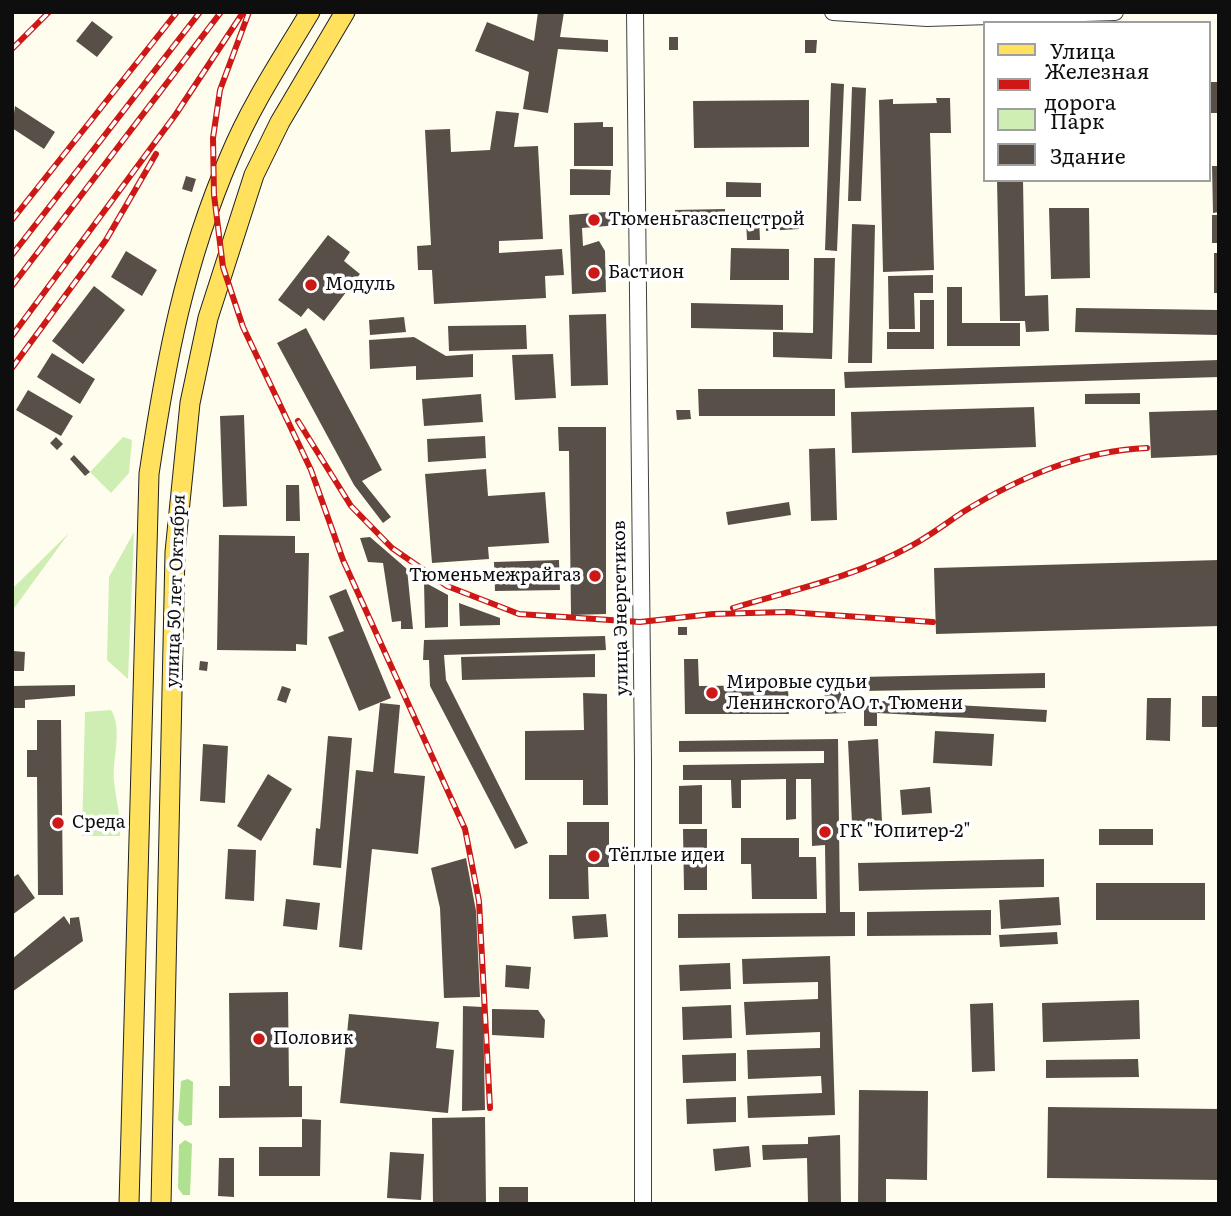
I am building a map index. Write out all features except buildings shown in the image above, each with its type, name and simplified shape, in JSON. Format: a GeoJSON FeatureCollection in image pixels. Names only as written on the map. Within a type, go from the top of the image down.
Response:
{"type":"FeatureCollection","features":[{"type":"Feature","properties":{"kind":"main road","name":"улица 50 лет Октября"},"geometry":{"type":"LineString","coordinates":[[129,1204],[149,474],[165,364],[178,302],[199,234],[230,154],[254,106],[310,12]]}},
{"type":"Feature","properties":{"kind":"main road","name":"улица 50 лет Октября"},"geometry":{"type":"LineString","coordinates":[[161,1204],[175,552],[190,403],[208,318],[254,175],[280,122],[345,12]]}},
{"type":"Feature","properties":{"kind":"main road"},"geometry":{"type":"LineString","coordinates":[[148,543],[163,537],[169,540],[175,552]]}},
{"type":"Feature","properties":{"kind":"main road"},"geometry":{"type":"LineString","coordinates":[[132,1066],[140,1081],[150,1085],[163,1080]]}},
{"type":"Feature","properties":{"kind":"street","name":"улица Энергетиков"},"geometry":{"type":"LineString","coordinates":[[635,12],[643,761],[643,1204]]}},
{"type":"Feature","properties":{"kind":"street"},"geometry":{"type":"LineString","coordinates":[[834,12],[927,18],[1115,12]]}},
{"type":"Feature","properties":{"kind":"green space"},"geometry":{"type":"Polygon","coordinates":[[[123,437],[132,440],[129,473],[111,493],[90,472],[123,437]]]}},
{"type":"Feature","properties":{"kind":"green space"},"geometry":{"type":"Polygon","coordinates":[[[134,532],[128,679],[107,660],[109,577],[134,532]]]}},
{"type":"Feature","properties":{"kind":"green space"},"geometry":{"type":"Polygon","coordinates":[[[69,533],[12,611],[12,589],[69,533]]]}},
{"type":"Feature","properties":{"kind":"green space"},"geometry":{"type":"Polygon","coordinates":[[[111,710],[117,735],[114,781],[120,836],[82,836],[85,712],[111,710]]]}},
{"type":"Feature","properties":{"kind":"green space"},"geometry":{"type":"Polygon","coordinates":[[[188,1079],[193,1082],[192,1125],[185,1126],[178,1120],[181,1081],[188,1079]]]}},
{"type":"Feature","properties":{"kind":"green space"},"geometry":{"type":"Polygon","coordinates":[[[185,1140],[192,1144],[190,1195],[183,1195],[178,1188],[179,1145],[185,1140]]]}},
{"type":"Feature","properties":{"kind":"railway"},"geometry":{"type":"LineString","coordinates":[[12,49],[49,12]]}},
{"type":"Feature","properties":{"kind":"railway"},"geometry":{"type":"LineString","coordinates":[[12,220],[177,12]]}},
{"type":"Feature","properties":{"kind":"railway"},"geometry":{"type":"LineString","coordinates":[[12,255],[200,12]]}},
{"type":"Feature","properties":{"kind":"railway"},"geometry":{"type":"LineString","coordinates":[[12,286],[221,12]]}},
{"type":"Feature","properties":{"kind":"railway"},"geometry":{"type":"LineString","coordinates":[[249,12],[220,90],[213,138],[214,195],[223,267],[243,327],[311,470],[343,560],[465,829],[479,901],[490,1108]]}},
{"type":"Feature","properties":{"kind":"railway"},"geometry":{"type":"LineString","coordinates":[[12,336],[176,114],[242,14]]}},
{"type":"Feature","properties":{"kind":"railway"},"geometry":{"type":"LineString","coordinates":[[12,368],[106,240],[156,154]]}},
{"type":"Feature","properties":{"kind":"railway"},"geometry":{"type":"LineString","coordinates":[[298,421],[351,506],[392,548],[447,586],[519,614],[640,622],[713,614],[787,612],[933,622]]}},
{"type":"Feature","properties":{"kind":"railway"},"geometry":{"type":"LineString","coordinates":[[733,608],[867,567],[923,539],[985,499],[1051,468],[1098,454],[1147,448]]}},
{"type":"Feature","properties":{"kind":"place","name":"Тюменьгазспецстрой"},"geometry":{"type":"Point","coordinates":[594,220]}},
{"type":"Feature","properties":{"kind":"place","name":"Бастион"},"geometry":{"type":"Point","coordinates":[594,273]}},
{"type":"Feature","properties":{"kind":"place","name":"Модуль"},"geometry":{"type":"Point","coordinates":[311,285]}},
{"type":"Feature","properties":{"kind":"place","name":"Тюменьмежрайгаз"},"geometry":{"type":"Point","coordinates":[595,576]}},
{"type":"Feature","properties":{"kind":"place","name":"Мировые судьи Ленинского АО т. Тюмени"},"geometry":{"type":"Point","coordinates":[712,693]}},
{"type":"Feature","properties":{"kind":"place","name":"Среда"},"geometry":{"type":"Point","coordinates":[58,823]}},
{"type":"Feature","properties":{"kind":"place","name":"ГК \"Юпитер-2\""},"geometry":{"type":"Point","coordinates":[825,832]}},
{"type":"Feature","properties":{"kind":"place","name":"Тёплые идеи"},"geometry":{"type":"Point","coordinates":[594,856]}},
{"type":"Feature","properties":{"kind":"place","name":"Половик"},"geometry":{"type":"Point","coordinates":[259,1039]}}]}
